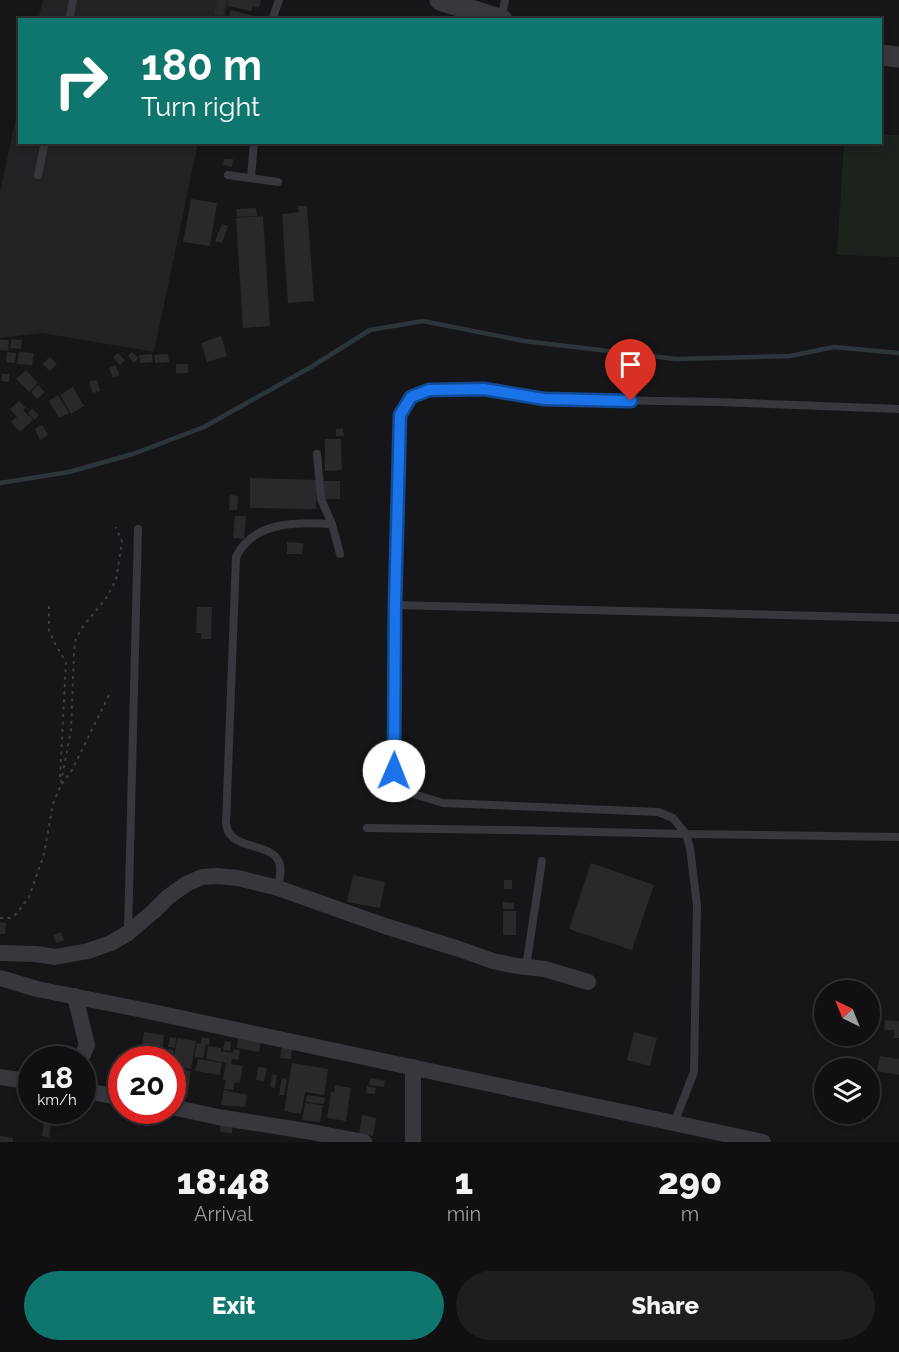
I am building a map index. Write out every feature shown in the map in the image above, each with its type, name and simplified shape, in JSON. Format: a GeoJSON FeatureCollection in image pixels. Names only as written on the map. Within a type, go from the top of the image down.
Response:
{"type":"FeatureCollection","features":[{"type":"Feature","properties":{"kind":"street"},"geometry":{"type":"LineString","coordinates":[[440,0],[498,18]]}},
{"type":"Feature","properties":{"kind":"street"},"geometry":{"type":"LineString","coordinates":[[882,55],[899,57]]}},
{"type":"Feature","properties":{"kind":"street"},"geometry":{"type":"LineString","coordinates":[[0,953],[55,957],[72,955],[111,943],[128,933],[186,884],[202,876],[217,876],[238,878],[278,888],[493,961],[545,969],[588,982]]}},
{"type":"Feature","properties":{"kind":"street"},"geometry":{"type":"LineString","coordinates":[[0,978],[37,989],[763,1142]]}},
{"type":"Feature","properties":{"kind":"street"},"geometry":{"type":"LineString","coordinates":[[75,996],[87,1046]]}},
{"type":"Feature","properties":{"kind":"street"},"geometry":{"type":"LineString","coordinates":[[413,1067],[413,1142]]}},
{"type":"Feature","properties":{"kind":"street"},"geometry":{"type":"LineString","coordinates":[[0,1077],[18,1080]]}},
{"type":"Feature","properties":{"kind":"street"},"geometry":{"type":"LineString","coordinates":[[186,1110],[364,1142]]}},
{"type":"Feature","properties":{"kind":"lane"},"geometry":{"type":"LineString","coordinates":[[70,18],[73,0]]}},
{"type":"Feature","properties":{"kind":"lane"},"geometry":{"type":"LineString","coordinates":[[273,18],[279,0]]}},
{"type":"Feature","properties":{"kind":"lane"},"geometry":{"type":"LineString","coordinates":[[501,18],[505,0]]}},
{"type":"Feature","properties":{"kind":"lane"},"geometry":{"type":"LineString","coordinates":[[38,175],[45,144]]}},
{"type":"Feature","properties":{"kind":"lane"},"geometry":{"type":"LineString","coordinates":[[251,177],[254,144]]}},
{"type":"Feature","properties":{"kind":"lane"},"geometry":{"type":"LineString","coordinates":[[228,175],[278,182]]}},
{"type":"Feature","properties":{"kind":"lane"},"geometry":{"type":"LineString","coordinates":[[674,1123],[694,1072],[697,906],[690,848],[686,834],[673,818],[658,812],[443,803],[417,795],[403,787],[394,771],[400,415],[411,397],[429,390],[484,389],[544,399],[717,402],[899,409]]}},
{"type":"Feature","properties":{"kind":"lane"},"geometry":{"type":"LineString","coordinates":[[317,454],[321,499],[332,524],[340,554]]}},
{"type":"Feature","properties":{"kind":"lane"},"geometry":{"type":"LineString","coordinates":[[278,888],[280,868],[278,859],[268,852],[236,840],[229,833],[226,824],[236,557],[240,547],[248,540],[272,527],[301,523],[332,524]]}},
{"type":"Feature","properties":{"kind":"lane"},"geometry":{"type":"LineString","coordinates":[[128,933],[138,529]]}},
{"type":"Feature","properties":{"kind":"lane"},"geometry":{"type":"LineString","coordinates":[[395,605],[899,618]]}},
{"type":"Feature","properties":{"kind":"lane"},"geometry":{"type":"LineString","coordinates":[[367,828],[899,837]]}},
{"type":"Feature","properties":{"kind":"lane"},"geometry":{"type":"LineString","coordinates":[[526,967],[542,861]]}},
{"type":"Feature","properties":{"kind":"path"},"geometry":{"type":"LineString","coordinates":[[60,787],[71,730],[76,638],[88,618],[105,600],[116,580],[122,542],[116,527]]}},
{"type":"Feature","properties":{"kind":"path"},"geometry":{"type":"LineString","coordinates":[[49,606],[50,630],[66,662],[60,787]]}},
{"type":"Feature","properties":{"kind":"path"},"geometry":{"type":"LineString","coordinates":[[0,918],[10,918],[17,913],[29,897],[44,854],[52,804],[72,770],[111,691]]}},
{"type":"Feature","properties":{"kind":"shaded area"},"geometry":{"type":"Polygon","coordinates":[[[43,0],[229,0],[224,18],[38,18],[43,0]]]}},
{"type":"Feature","properties":{"kind":"shaded area"},"geometry":{"type":"Polygon","coordinates":[[[18,109],[18,144],[198,144],[154,352],[42,333],[0,338],[0,192],[18,109]]]}},
{"type":"Feature","properties":{"kind":"shaded area"},"geometry":{"type":"Polygon","coordinates":[[[882,135],[899,135],[899,257],[837,255],[844,144],[882,144],[882,135]]]}},
{"type":"Feature","properties":{"kind":"building"},"geometry":{"type":"Polygon","coordinates":[[[217,0],[226,0],[223,16],[214,14],[217,0]]]}},
{"type":"Feature","properties":{"kind":"building"},"geometry":{"type":"Polygon","coordinates":[[[229,0],[261,0],[259,8],[253,6],[251,11],[228,6],[229,0]]]}},
{"type":"Feature","properties":{"kind":"building"},"geometry":{"type":"Polygon","coordinates":[[[231,10],[257,17],[257,18],[229,18],[231,10]]]}},
{"type":"Feature","properties":{"kind":"building"},"geometry":{"type":"Polygon","coordinates":[[[224,159],[233,159],[232,167],[223,165],[224,159]]]}},
{"type":"Feature","properties":{"kind":"building"},"geometry":{"type":"Polygon","coordinates":[[[191,199],[217,203],[210,246],[183,242],[191,199]]]}},
{"type":"Feature","properties":{"kind":"building"},"geometry":{"type":"Polygon","coordinates":[[[298,206],[307,206],[314,301],[288,303],[282,214],[299,212],[298,206]]]}},
{"type":"Feature","properties":{"kind":"building"},"geometry":{"type":"Polygon","coordinates":[[[256,208],[257,216],[237,217],[236,209],[256,208]]]}},
{"type":"Feature","properties":{"kind":"building"},"geometry":{"type":"Polygon","coordinates":[[[263,216],[270,326],[243,328],[236,218],[263,216]]]}},
{"type":"Feature","properties":{"kind":"building"},"geometry":{"type":"Polygon","coordinates":[[[222,224],[228,226],[222,243],[215,241],[222,224]]]}},
{"type":"Feature","properties":{"kind":"building"},"geometry":{"type":"Polygon","coordinates":[[[221,336],[227,356],[207,362],[201,343],[221,336]]]}},
{"type":"Feature","properties":{"kind":"building"},"geometry":{"type":"Polygon","coordinates":[[[11,339],[22,340],[21,349],[10,348],[11,339]]]}},
{"type":"Feature","properties":{"kind":"building"},"geometry":{"type":"Polygon","coordinates":[[[0,340],[9,340],[8,351],[0,350],[0,340]]]}},
{"type":"Feature","properties":{"kind":"building"},"geometry":{"type":"Polygon","coordinates":[[[7,352],[16,353],[15,363],[6,362],[7,352]]]}},
{"type":"Feature","properties":{"kind":"building"},"geometry":{"type":"Polygon","coordinates":[[[19,352],[34,353],[32,365],[17,364],[19,352]]]}},
{"type":"Feature","properties":{"kind":"building"},"geometry":{"type":"Polygon","coordinates":[[[132,352],[139,358],[134,363],[128,356],[132,352]]]}},
{"type":"Feature","properties":{"kind":"building"},"geometry":{"type":"Polygon","coordinates":[[[118,353],[125,360],[120,365],[113,357],[118,353]]]}},
{"type":"Feature","properties":{"kind":"building"},"geometry":{"type":"Polygon","coordinates":[[[152,354],[153,362],[140,363],[139,355],[152,354]]]}},
{"type":"Feature","properties":{"kind":"building"},"geometry":{"type":"Polygon","coordinates":[[[168,354],[169,362],[155,363],[154,355],[168,354]]]}},
{"type":"Feature","properties":{"kind":"building"},"geometry":{"type":"Polygon","coordinates":[[[50,357],[57,364],[50,371],[42,364],[50,357]]]}},
{"type":"Feature","properties":{"kind":"building"},"geometry":{"type":"Polygon","coordinates":[[[176,364],[188,364],[188,373],[176,373],[176,364]]]}},
{"type":"Feature","properties":{"kind":"building"},"geometry":{"type":"Polygon","coordinates":[[[115,365],[120,375],[113,378],[109,368],[115,365]]]}},
{"type":"Feature","properties":{"kind":"building"},"geometry":{"type":"Polygon","coordinates":[[[26,370],[38,383],[29,392],[16,379],[26,370]]]}},
{"type":"Feature","properties":{"kind":"building"},"geometry":{"type":"Polygon","coordinates":[[[2,374],[10,374],[9,382],[1,381],[2,374]]]}},
{"type":"Feature","properties":{"kind":"building"},"geometry":{"type":"Polygon","coordinates":[[[97,380],[100,391],[93,393],[89,382],[97,380]]]}},
{"type":"Feature","properties":{"kind":"building"},"geometry":{"type":"Polygon","coordinates":[[[38,385],[45,392],[37,399],[31,392],[38,385]]]}},
{"type":"Feature","properties":{"kind":"building"},"geometry":{"type":"Polygon","coordinates":[[[73,387],[84,406],[71,414],[60,395],[73,387]]]}},
{"type":"Feature","properties":{"kind":"building"},"geometry":{"type":"Polygon","coordinates":[[[58,395],[69,413],[59,418],[49,401],[58,395]]]}},
{"type":"Feature","properties":{"kind":"building"},"geometry":{"type":"Polygon","coordinates":[[[19,401],[26,408],[23,410],[33,420],[20,432],[11,422],[17,417],[10,409],[19,401]]]}},
{"type":"Feature","properties":{"kind":"building"},"geometry":{"type":"Polygon","coordinates":[[[32,409],[39,415],[34,420],[28,413],[32,409]]]}},
{"type":"Feature","properties":{"kind":"building"},"geometry":{"type":"Polygon","coordinates":[[[42,425],[48,435],[40,440],[35,429],[42,425]]]}},
{"type":"Feature","properties":{"kind":"building"},"geometry":{"type":"Polygon","coordinates":[[[343,428],[344,436],[336,436],[336,429],[343,428]]]}},
{"type":"Feature","properties":{"kind":"building"},"geometry":{"type":"Polygon","coordinates":[[[325,439],[341,439],[342,470],[325,471],[325,439]]]}},
{"type":"Feature","properties":{"kind":"building"},"geometry":{"type":"Polygon","coordinates":[[[250,478],[317,480],[316,509],[250,508],[250,478]]]}},
{"type":"Feature","properties":{"kind":"building"},"geometry":{"type":"Polygon","coordinates":[[[322,481],[340,481],[340,499],[322,499],[322,481]]]}},
{"type":"Feature","properties":{"kind":"building"},"geometry":{"type":"Polygon","coordinates":[[[230,495],[238,496],[237,510],[229,510],[230,495]]]}},
{"type":"Feature","properties":{"kind":"building"},"geometry":{"type":"Polygon","coordinates":[[[235,516],[246,516],[244,539],[233,538],[235,516]]]}},
{"type":"Feature","properties":{"kind":"building"},"geometry":{"type":"Polygon","coordinates":[[[287,542],[303,543],[302,554],[287,554],[287,542]]]}},
{"type":"Feature","properties":{"kind":"building"},"geometry":{"type":"Polygon","coordinates":[[[197,607],[212,607],[211,639],[201,639],[201,633],[196,633],[197,607]]]}},
{"type":"Feature","properties":{"kind":"building"},"geometry":{"type":"Polygon","coordinates":[[[591,863],[654,885],[632,950],[569,929],[591,863]]]}},
{"type":"Feature","properties":{"kind":"building"},"geometry":{"type":"Polygon","coordinates":[[[353,875],[385,882],[380,908],[347,902],[353,875]]]}},
{"type":"Feature","properties":{"kind":"building"},"geometry":{"type":"Polygon","coordinates":[[[504,880],[512,880],[512,889],[504,889],[504,880]]]}},
{"type":"Feature","properties":{"kind":"building"},"geometry":{"type":"Polygon","coordinates":[[[503,902],[514,903],[514,909],[503,909],[503,902]]]}},
{"type":"Feature","properties":{"kind":"building"},"geometry":{"type":"Polygon","coordinates":[[[503,911],[516,911],[516,935],[503,935],[503,911]]]}},
{"type":"Feature","properties":{"kind":"building"},"geometry":{"type":"Polygon","coordinates":[[[0,922],[6,923],[5,934],[0,934],[0,922]]]}},
{"type":"Feature","properties":{"kind":"building"},"geometry":{"type":"Polygon","coordinates":[[[61,932],[64,940],[56,943],[53,935],[61,932]]]}},
{"type":"Feature","properties":{"kind":"building"},"geometry":{"type":"Polygon","coordinates":[[[885,1020],[899,1021],[899,1038],[894,1038],[894,1030],[884,1030],[885,1020]]]}},
{"type":"Feature","properties":{"kind":"building"},"geometry":{"type":"Polygon","coordinates":[[[144,1032],[164,1035],[163,1046],[142,1046],[144,1032]]]}},
{"type":"Feature","properties":{"kind":"building"},"geometry":{"type":"Polygon","coordinates":[[[634,1032],[657,1038],[650,1066],[627,1060],[634,1032]]]}},
{"type":"Feature","properties":{"kind":"building"},"geometry":{"type":"Polygon","coordinates":[[[170,1037],[176,1038],[175,1046],[168,1046],[170,1037]]]}},
{"type":"Feature","properties":{"kind":"building"},"geometry":{"type":"Polygon","coordinates":[[[202,1037],[210,1039],[209,1045],[206,1044],[203,1058],[194,1057],[197,1043],[201,1044],[202,1037]]]}},
{"type":"Feature","properties":{"kind":"building"},"geometry":{"type":"Polygon","coordinates":[[[177,1038],[196,1041],[191,1069],[186,1068],[186,1046],[176,1046],[177,1038]]]}},
{"type":"Feature","properties":{"kind":"building"},"geometry":{"type":"Polygon","coordinates":[[[238,1038],[261,1042],[259,1052],[237,1048],[238,1038]]]}},
{"type":"Feature","properties":{"kind":"building"},"geometry":{"type":"Polygon","coordinates":[[[225,1041],[231,1042],[230,1051],[223,1050],[225,1041]]]}},
{"type":"Feature","properties":{"kind":"building"},"geometry":{"type":"Polygon","coordinates":[[[208,1046],[233,1053],[234,1049],[240,1050],[238,1060],[232,1059],[231,1064],[243,1066],[240,1083],[235,1082],[233,1090],[224,1089],[226,1063],[206,1059],[208,1046]]]}},
{"type":"Feature","properties":{"kind":"building"},"geometry":{"type":"Polygon","coordinates":[[[282,1046],[292,1048],[291,1059],[280,1058],[282,1046]]]}},
{"type":"Feature","properties":{"kind":"building"},"geometry":{"type":"Polygon","coordinates":[[[880,1056],[899,1059],[899,1075],[880,1072],[880,1056]]]}},
{"type":"Feature","properties":{"kind":"building"},"geometry":{"type":"Polygon","coordinates":[[[198,1059],[222,1063],[220,1075],[195,1071],[198,1059]]]}},
{"type":"Feature","properties":{"kind":"building"},"geometry":{"type":"Polygon","coordinates":[[[292,1063],[328,1069],[324,1095],[305,1092],[301,1114],[284,1111],[292,1063]]]}},
{"type":"Feature","properties":{"kind":"building"},"geometry":{"type":"Polygon","coordinates":[[[258,1067],[267,1068],[264,1081],[256,1080],[258,1067]]]}},
{"type":"Feature","properties":{"kind":"building"},"geometry":{"type":"Polygon","coordinates":[[[186,1070],[191,1071],[186,1098],[186,1070]]]}},
{"type":"Feature","properties":{"kind":"building"},"geometry":{"type":"Polygon","coordinates":[[[272,1074],[277,1075],[275,1088],[270,1087],[272,1074]]]}},
{"type":"Feature","properties":{"kind":"building"},"geometry":{"type":"Polygon","coordinates":[[[282,1078],[287,1079],[284,1095],[279,1095],[282,1078]]]}},
{"type":"Feature","properties":{"kind":"building"},"geometry":{"type":"Polygon","coordinates":[[[370,1078],[385,1081],[384,1087],[369,1085],[370,1078]]]}},
{"type":"Feature","properties":{"kind":"building"},"geometry":{"type":"Polygon","coordinates":[[[335,1085],[351,1088],[346,1121],[327,1118],[331,1092],[334,1092],[335,1085]]]}},
{"type":"Feature","properties":{"kind":"building"},"geometry":{"type":"Polygon","coordinates":[[[367,1086],[376,1088],[375,1094],[366,1093],[367,1086]]]}},
{"type":"Feature","properties":{"kind":"building"},"geometry":{"type":"Polygon","coordinates":[[[224,1090],[247,1095],[245,1107],[221,1105],[224,1090]]]}},
{"type":"Feature","properties":{"kind":"building"},"geometry":{"type":"Polygon","coordinates":[[[307,1095],[325,1098],[324,1104],[306,1102],[307,1095]]]}},
{"type":"Feature","properties":{"kind":"building"},"geometry":{"type":"Polygon","coordinates":[[[305,1103],[323,1105],[320,1122],[302,1120],[305,1103]]]}},
{"type":"Feature","properties":{"kind":"building"},"geometry":{"type":"Polygon","coordinates":[[[362,1115],[376,1118],[373,1136],[359,1134],[362,1115]]]}},
{"type":"Feature","properties":{"kind":"building"},"geometry":{"type":"Polygon","coordinates":[[[221,1121],[233,1122],[232,1133],[220,1132],[221,1121]]]}},
{"type":"Feature","properties":{"kind":"building"},"geometry":{"type":"Polygon","coordinates":[[[44,1124],[51,1124],[49,1137],[42,1136],[44,1124]]]}},
{"type":"Feature","properties":{"kind":"building"},"geometry":{"type":"Polygon","coordinates":[[[0,1136],[13,1138],[13,1142],[0,1142],[0,1136]]]}},
{"type":"Feature","properties":{"kind":"waterway"},"geometry":{"type":"LineString","coordinates":[[0,483],[69,472],[133,454],[204,427],[311,367],[370,330],[423,321],[524,341],[676,359],[790,356],[834,347],[899,353]]}},
{"type":"Feature","properties":{"kind":"route"},"geometry":{"type":"LineString","coordinates":[[394,771],[400,415],[411,397],[429,390],[484,389],[544,399],[631,401]]}}]}
